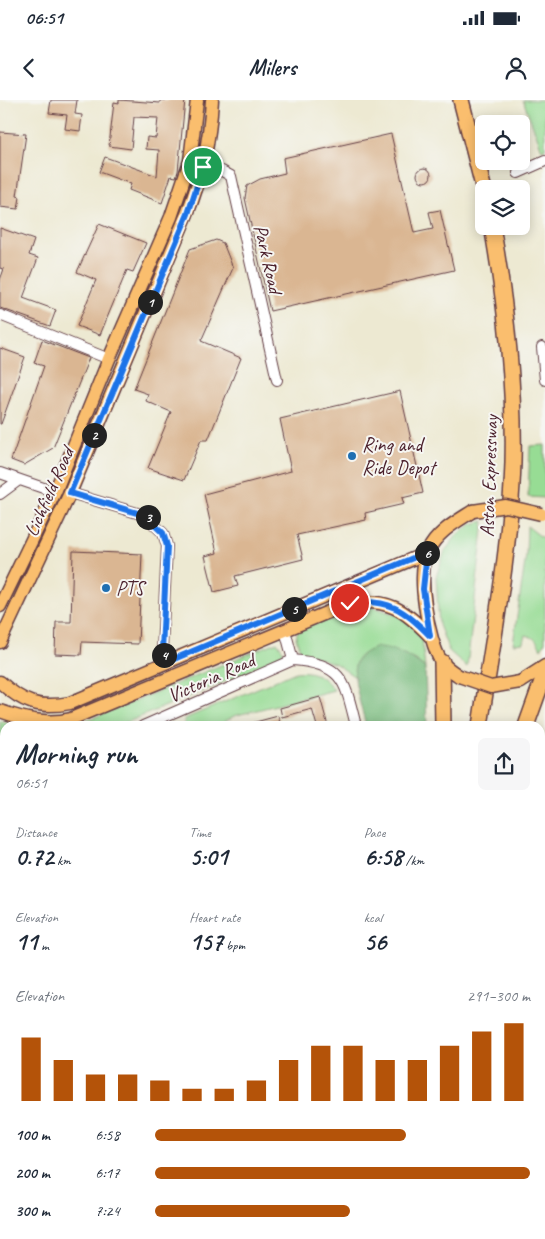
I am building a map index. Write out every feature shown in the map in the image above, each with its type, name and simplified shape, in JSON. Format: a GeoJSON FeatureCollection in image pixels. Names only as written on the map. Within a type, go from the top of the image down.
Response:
{"type":"FeatureCollection","features":[{"type":"Feature","properties":{"kind":"highway"},"geometry":{"type":"LineString","coordinates":[[461,100],[481,180]]}},
{"type":"Feature","properties":{"kind":"highway","name":"Aston Expressway"},"geometry":{"type":"LineString","coordinates":[[481,721],[506,557],[513,464],[512,367],[504,290],[494,235]]}},
{"type":"Feature","properties":{"kind":"highway"},"geometry":{"type":"LineString","coordinates":[[442,662],[443,721]]}},
{"type":"Feature","properties":{"kind":"highway"},"geometry":{"type":"LineString","coordinates":[[528,721],[545,673]]}},
{"type":"Feature","properties":{"kind":"main road","name":"Lichfield Road"},"geometry":{"type":"LineString","coordinates":[[0,606],[55,492],[108,359],[181,191],[190,161],[197,100]]}},
{"type":"Feature","properties":{"kind":"main road","name":"Lichfield Road"},"geometry":{"type":"LineString","coordinates":[[0,642],[70,493],[188,214],[203,167],[211,122],[212,100]]}},
{"type":"Feature","properties":{"kind":"main road"},"geometry":{"type":"LineString","coordinates":[[0,682],[25,702],[57,706],[70,703],[427,552],[444,530],[473,511],[506,506],[544,516]]}},
{"type":"Feature","properties":{"kind":"main road"},"geometry":{"type":"LineString","coordinates":[[427,552],[423,589],[430,636],[442,662],[459,676],[491,687],[520,682],[545,666]]}},
{"type":"Feature","properties":{"kind":"main road"},"geometry":{"type":"LineString","coordinates":[[64,721],[350,603],[376,602],[409,614],[430,636]]}},
{"type":"Feature","properties":{"kind":"main road"},"geometry":{"type":"LineString","coordinates":[[0,711],[20,718],[39,721]]}},
{"type":"Feature","properties":{"kind":"street"},"geometry":{"type":"LineString","coordinates":[[518,173],[545,161]]}},
{"type":"Feature","properties":{"kind":"street","name":"Park Road"},"geometry":{"type":"LineString","coordinates":[[203,167],[222,171],[231,176],[277,380]]}},
{"type":"Feature","properties":{"kind":"street"},"geometry":{"type":"LineString","coordinates":[[0,315],[108,359]]}},
{"type":"Feature","properties":{"kind":"street"},"geometry":{"type":"LineString","coordinates":[[542,347],[545,363],[545,380]]}},
{"type":"Feature","properties":{"kind":"street"},"geometry":{"type":"LineString","coordinates":[[0,473],[55,492]]}},
{"type":"Feature","properties":{"kind":"street"},"geometry":{"type":"LineString","coordinates":[[0,494],[19,480]]}},
{"type":"Feature","properties":{"kind":"street"},"geometry":{"type":"LineString","coordinates":[[70,493],[144,515],[163,533],[167,546],[162,650],[167,662]]}},
{"type":"Feature","properties":{"kind":"street"},"geometry":{"type":"LineString","coordinates":[[285,630],[293,660],[314,662],[328,667],[343,681],[355,721]]}},
{"type":"Feature","properties":{"kind":"street","name":"Victoria Road"},"geometry":{"type":"LineString","coordinates":[[156,721],[293,660]]}},
{"type":"Feature","properties":{"kind":"street"},"geometry":{"type":"LineString","coordinates":[[172,715],[174,721]]}},
{"type":"Feature","properties":{"kind":"green space"},"geometry":{"type":"Polygon","coordinates":[[[523,100],[545,100],[545,149],[542,150],[523,100]]]}},
{"type":"Feature","properties":{"kind":"green space"},"geometry":{"type":"Polygon","coordinates":[[[545,445],[545,498],[528,497],[530,446],[545,445]]]}},
{"type":"Feature","properties":{"kind":"green space"},"geometry":{"type":"Polygon","coordinates":[[[484,521],[467,667],[449,651],[439,625],[436,577],[445,551],[457,535],[472,524],[484,521]]]}},
{"type":"Feature","properties":{"kind":"green space"},"geometry":{"type":"Polygon","coordinates":[[[527,526],[545,540],[545,642],[541,649],[535,640],[525,635],[523,643],[513,644],[526,555],[527,526]]]}},
{"type":"Feature","properties":{"kind":"green space"},"geometry":{"type":"Polygon","coordinates":[[[373,607],[403,617],[422,638],[425,668],[413,658],[356,662],[355,677],[336,664],[301,652],[296,638],[298,630],[354,608],[373,607]]]}},
{"type":"Feature","properties":{"kind":"green space"},"geometry":{"type":"Polygon","coordinates":[[[277,642],[284,652],[277,660],[130,721],[83,721],[277,642]]]}},
{"type":"Feature","properties":{"kind":"green space"},"geometry":{"type":"Polygon","coordinates":[[[377,647],[383,647],[402,653],[425,668],[427,721],[365,721],[356,682],[355,666],[357,660],[366,652],[377,647]]]}},
{"type":"Feature","properties":{"kind":"green space"},"geometry":{"type":"Polygon","coordinates":[[[296,672],[308,672],[318,675],[334,690],[234,716],[226,721],[184,721],[184,719],[296,672]]]}},
{"type":"Feature","properties":{"kind":"building"},"geometry":{"type":"Polygon","coordinates":[[[51,100],[77,100],[75,114],[82,115],[80,131],[65,129],[67,115],[49,113],[51,100]]]}},
{"type":"Feature","properties":{"kind":"building"},"geometry":{"type":"Polygon","coordinates":[[[119,100],[160,103],[160,100],[185,100],[178,171],[176,177],[171,176],[162,203],[129,190],[131,184],[99,172],[105,157],[157,176],[159,150],[146,149],[147,137],[156,138],[158,118],[134,117],[131,149],[109,146],[114,102],[119,103],[119,100]]]}},
{"type":"Feature","properties":{"kind":"building"},"geometry":{"type":"Polygon","coordinates":[[[0,132],[26,134],[17,196],[20,197],[18,209],[0,207],[0,132]]]}},
{"type":"Feature","properties":{"kind":"building"},"geometry":{"type":"Polygon","coordinates":[[[391,134],[414,233],[433,229],[429,212],[440,210],[454,270],[270,311],[245,198],[247,186],[260,179],[285,173],[283,158],[391,134]]]}},
{"type":"Feature","properties":{"kind":"building"},"geometry":{"type":"Polygon","coordinates":[[[424,168],[429,170],[431,175],[429,180],[424,182],[419,180],[417,175],[419,170],[424,168]]]}},
{"type":"Feature","properties":{"kind":"building"},"geometry":{"type":"Polygon","coordinates":[[[99,224],[146,243],[133,272],[127,270],[100,335],[77,326],[96,280],[77,272],[99,224]]]}},
{"type":"Feature","properties":{"kind":"building"},"geometry":{"type":"Polygon","coordinates":[[[0,228],[34,240],[29,255],[38,258],[23,298],[56,310],[50,326],[0,308],[0,280],[4,269],[0,268],[0,228]]]}},
{"type":"Feature","properties":{"kind":"building"},"geometry":{"type":"Polygon","coordinates":[[[216,240],[223,243],[233,268],[201,341],[241,358],[208,440],[201,440],[184,480],[148,468],[171,412],[146,401],[148,394],[134,389],[190,249],[216,240]]]}},
{"type":"Feature","properties":{"kind":"building"},"geometry":{"type":"Polygon","coordinates":[[[42,340],[89,358],[53,448],[24,465],[11,460],[44,366],[34,363],[42,340]]]}},
{"type":"Feature","properties":{"kind":"building"},"geometry":{"type":"Polygon","coordinates":[[[0,348],[25,357],[1,424],[0,424],[0,348]]]}},
{"type":"Feature","properties":{"kind":"building","name":"Ring and Ride Depot"},"geometry":{"type":"Polygon","coordinates":[[[400,391],[423,493],[402,498],[404,504],[365,513],[366,520],[297,535],[303,559],[235,576],[238,586],[214,592],[205,556],[217,553],[204,494],[291,471],[280,419],[400,391]]]}},
{"type":"Feature","properties":{"kind":"building","name":"PTS"},"geometry":{"type":"Polygon","coordinates":[[[73,551],[142,554],[138,644],[82,642],[81,655],[55,654],[56,622],[71,622],[73,551]]]}},
{"type":"Feature","properties":{"kind":"building"},"geometry":{"type":"Polygon","coordinates":[[[320,697],[327,721],[316,721],[312,709],[282,717],[280,708],[320,697]]]}},
{"type":"Feature","properties":{"kind":"building"},"geometry":{"type":"Polygon","coordinates":[[[278,716],[280,721],[259,721],[278,716]]]}},
{"type":"Feature","properties":{"kind":"place","name":"Ring and Ride Depot"},"geometry":{"type":"Point","coordinates":[352,456]}},
{"type":"Feature","properties":{"kind":"place","name":"PTS"},"geometry":{"type":"Point","coordinates":[106,588]}},
{"type":"Feature","properties":{"kind":"route"},"geometry":{"type":"LineString","coordinates":[[203,167],[188,214],[70,493],[144,515],[152,520],[163,533],[167,546],[162,650],[167,662],[300,607],[348,584],[408,562],[427,552],[423,589],[430,636],[409,614],[394,607],[376,602],[350,603]]}}]}
